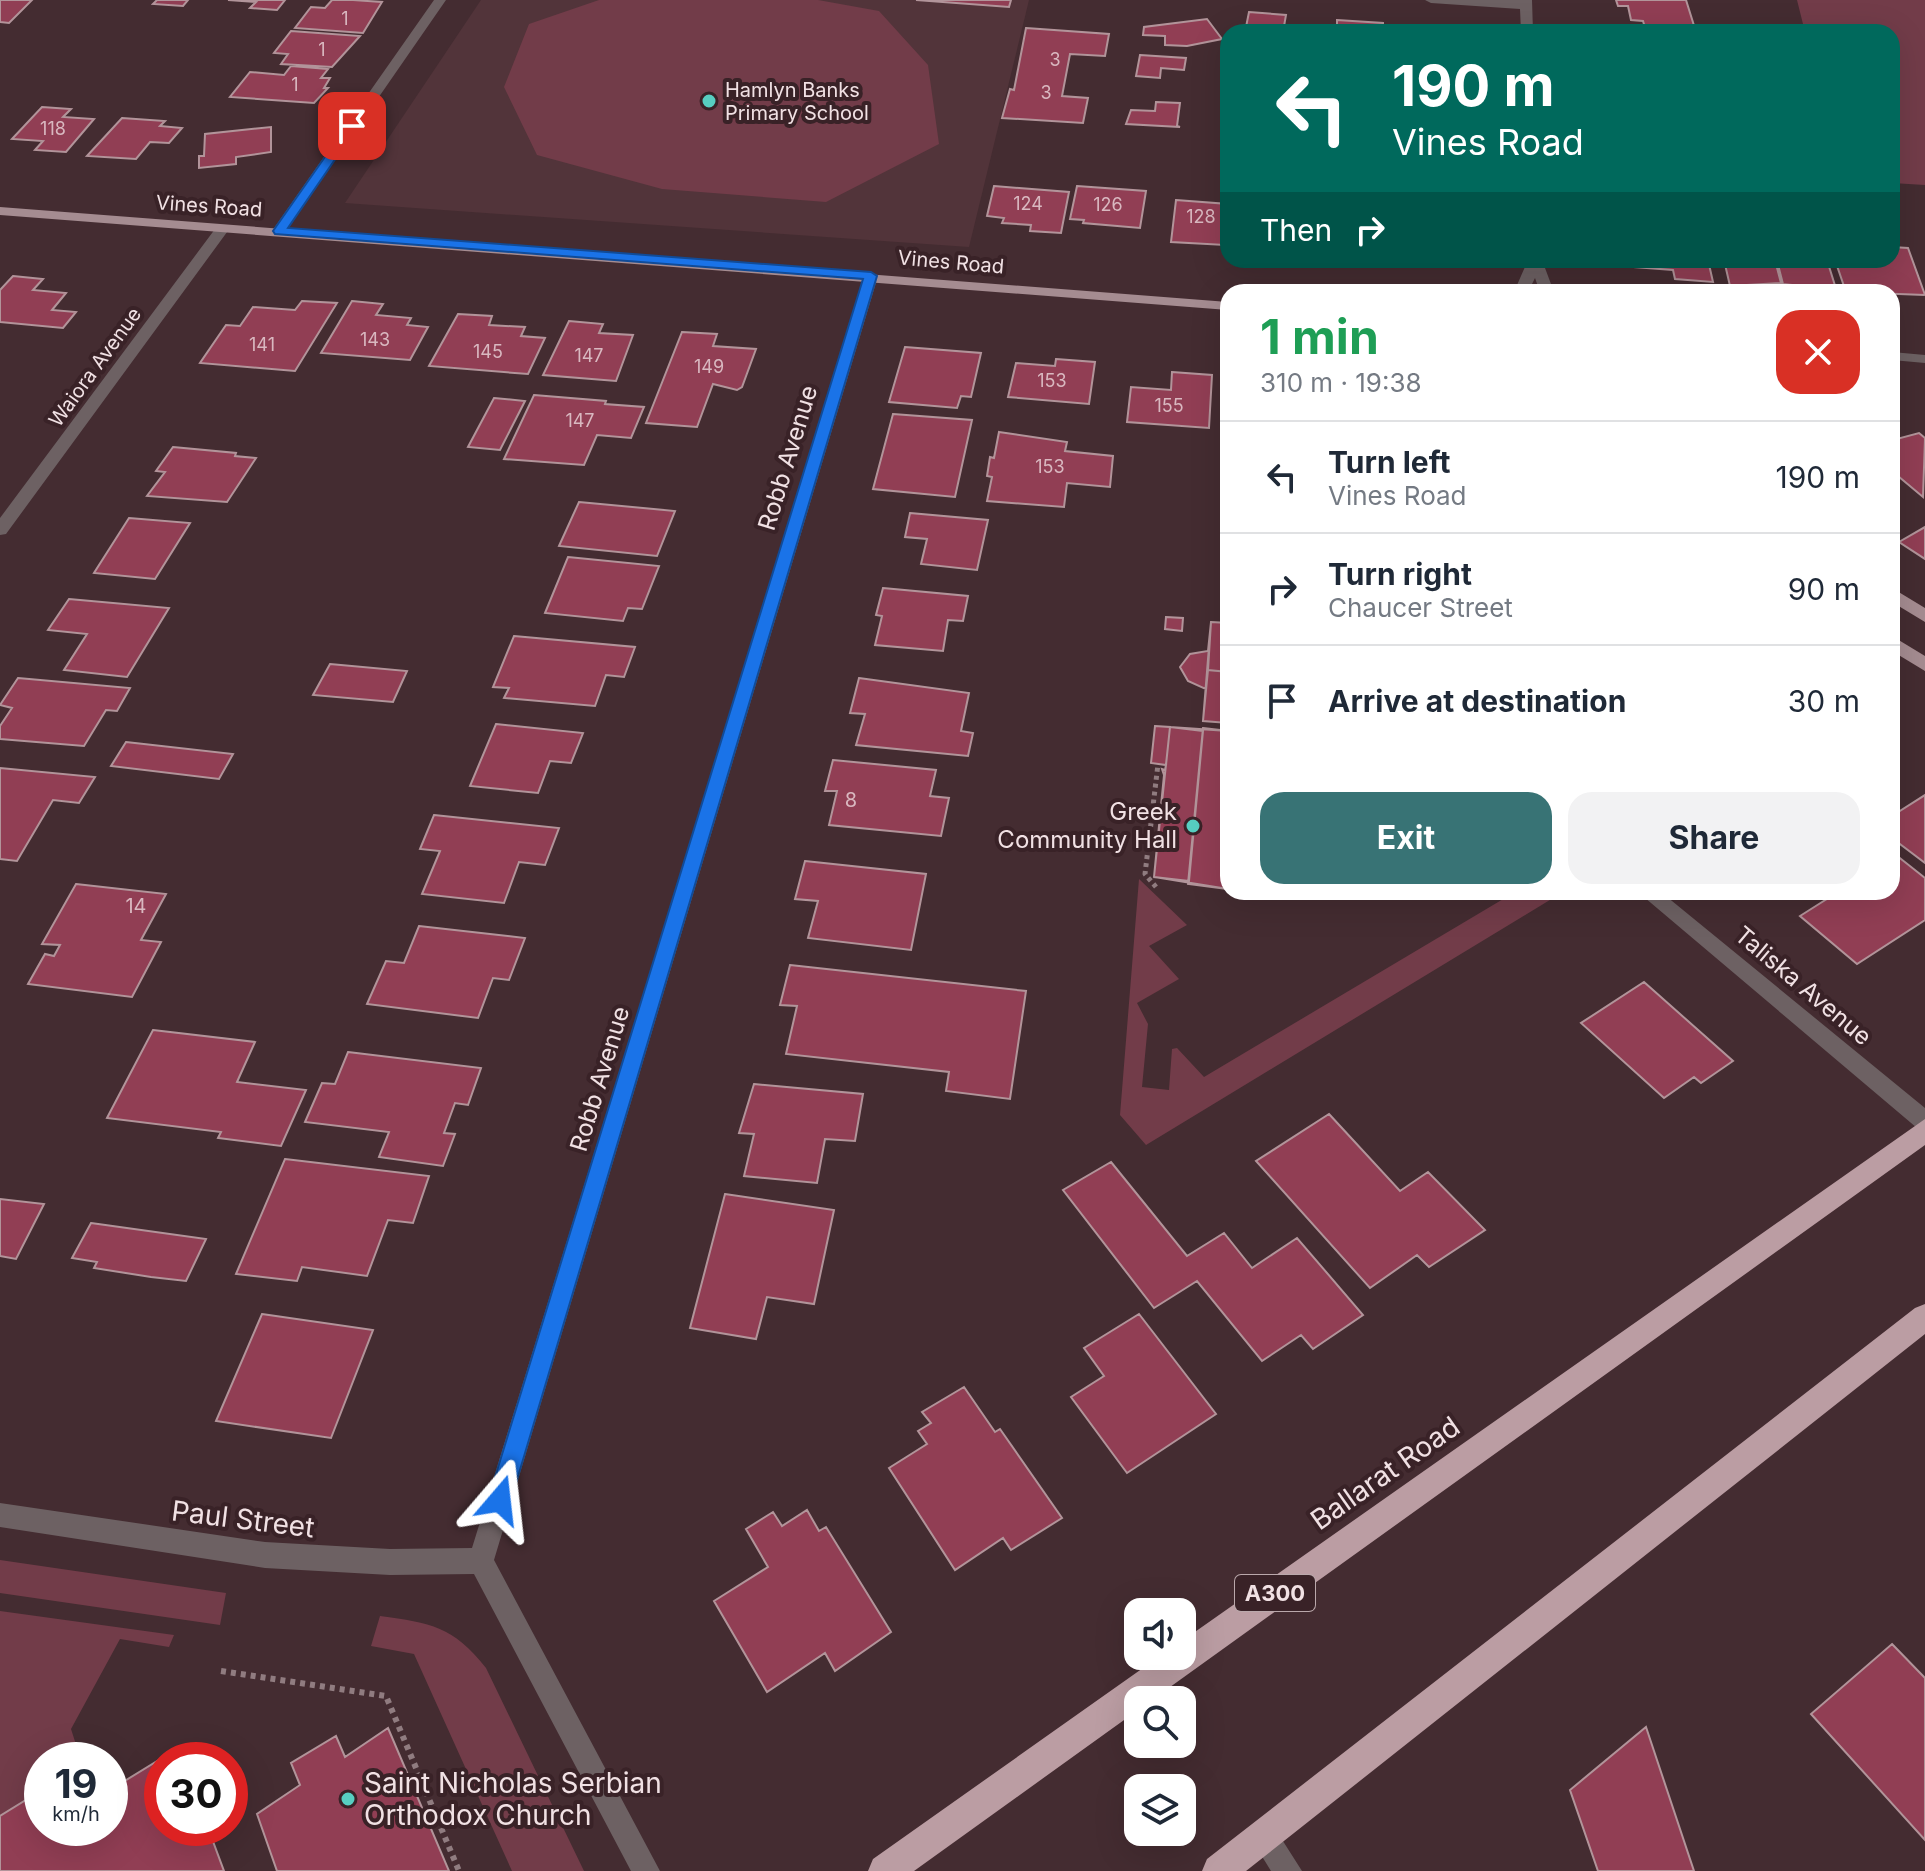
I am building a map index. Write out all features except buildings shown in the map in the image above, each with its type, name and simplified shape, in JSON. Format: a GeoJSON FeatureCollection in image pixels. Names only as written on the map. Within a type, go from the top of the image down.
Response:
{"type":"FeatureCollection","features":[{"type":"Feature","properties":{"kind":"highway","name":"Ballarat Road"},"geometry":{"type":"LineString","coordinates":[[885,1871],[1925,1130]]}},
{"type":"Feature","properties":{"kind":"highway"},"geometry":{"type":"LineString","coordinates":[[1219,1871],[1925,1317]]}},
{"type":"Feature","properties":{"kind":"main road","name":"Vines Road"},"geometry":{"type":"LineString","coordinates":[[0,211],[1220,305]]}},
{"type":"Feature","properties":{"kind":"main road"},"geometry":{"type":"LineString","coordinates":[[1900,599],[1925,616]]}},
{"type":"Feature","properties":{"kind":"main road"},"geometry":{"type":"LineString","coordinates":[[1900,648],[1925,665]]}},
{"type":"Feature","properties":{"kind":"street"},"geometry":{"type":"LineString","coordinates":[[279,231],[440,0]]}},
{"type":"Feature","properties":{"kind":"street"},"geometry":{"type":"LineString","coordinates":[[1431,0],[1526,3],[1527,24]]}},
{"type":"Feature","properties":{"kind":"street","name":"Waiora Avenue"},"geometry":{"type":"LineString","coordinates":[[0,530],[223,228]]}},
{"type":"Feature","properties":{"kind":"street","name":"Robb Avenue"},"geometry":{"type":"LineString","coordinates":[[481,1561],[871,276]]}},
{"type":"Feature","properties":{"kind":"street"},"geometry":{"type":"LineString","coordinates":[[1900,357],[1925,359]]}},
{"type":"Feature","properties":{"kind":"street","name":"Taliska Avenue"},"geometry":{"type":"LineString","coordinates":[[1658,900],[1925,1121]]}},
{"type":"Feature","properties":{"kind":"street","name":"Paul Street"},"geometry":{"type":"LineString","coordinates":[[0,1515],[265,1555],[390,1562],[481,1561]]}},
{"type":"Feature","properties":{"kind":"street"},"geometry":{"type":"LineString","coordinates":[[481,1561],[646,1871]]}},
{"type":"Feature","properties":{"kind":"street"},"geometry":{"type":"LineString","coordinates":[[1264,1837],[1288,1871]]}},
{"type":"Feature","properties":{"kind":"path"},"geometry":{"type":"LineString","coordinates":[[1156,887],[1145,874],[1158,764]]}},
{"type":"Feature","properties":{"kind":"path"},"geometry":{"type":"LineString","coordinates":[[221,1671],[386,1696],[459,1871]]}},
{"type":"Feature","properties":{"kind":"shaded area","name":"Hamlyn Banks Primary School"},"geometry":{"type":"Polygon","coordinates":[[[481,0],[1029,0],[969,247],[345,203],[481,0]]]}},
{"type":"Feature","properties":{"kind":"shaded area"},"geometry":{"type":"Polygon","coordinates":[[[599,0],[818,0],[879,11],[928,65],[939,144],[826,202],[662,189],[537,155],[504,87],[529,24],[599,0]]]}},
{"type":"Feature","properties":{"kind":"shaded area"},"geometry":{"type":"Polygon","coordinates":[[[1797,0],[1925,0],[1925,185],[1900,183],[1900,24],[1803,24],[1797,0]]]}},
{"type":"Feature","properties":{"kind":"shaded area"},"geometry":{"type":"Polygon","coordinates":[[[1139,879],[1187,925],[1149,946],[1179,979],[1137,1003],[1148,1024],[1142,1087],[1169,1090],[1172,1049],[1177,1048],[1204,1077],[1502,900],[1550,900],[1146,1145],[1120,1115],[1139,879]]]}},
{"type":"Feature","properties":{"kind":"shaded area"},"geometry":{"type":"Polygon","coordinates":[[[0,1560],[226,1593],[220,1625],[0,1593],[0,1560]]]}},
{"type":"Feature","properties":{"kind":"shaded area"},"geometry":{"type":"Polygon","coordinates":[[[0,1611],[174,1635],[169,1647],[120,1639],[71,1729],[75,1742],[24,1742],[24,1801],[0,1816],[0,1611]]]}},
{"type":"Feature","properties":{"kind":"shaded area"},"geometry":{"type":"Polygon","coordinates":[[[380,1616],[440,1629],[463,1643],[486,1668],[584,1871],[512,1871],[414,1654],[371,1646],[380,1616]]]}},
{"type":"Feature","properties":{"kind":"place","name":"Hamlyn Banks Primary School"},"geometry":{"type":"Point","coordinates":[709,101]}},
{"type":"Feature","properties":{"kind":"place","name":"Greek Community Hall"},"geometry":{"type":"Point","coordinates":[1193,826]}},
{"type":"Feature","properties":{"kind":"place","name":"Saint Nicholas Serbian Orthodox Church"},"geometry":{"type":"Point","coordinates":[348,1799]}},
{"type":"Feature","properties":{"kind":"route"},"geometry":{"type":"LineString","coordinates":[[352,126],[279,231],[871,276],[500,1500]]}}]}
